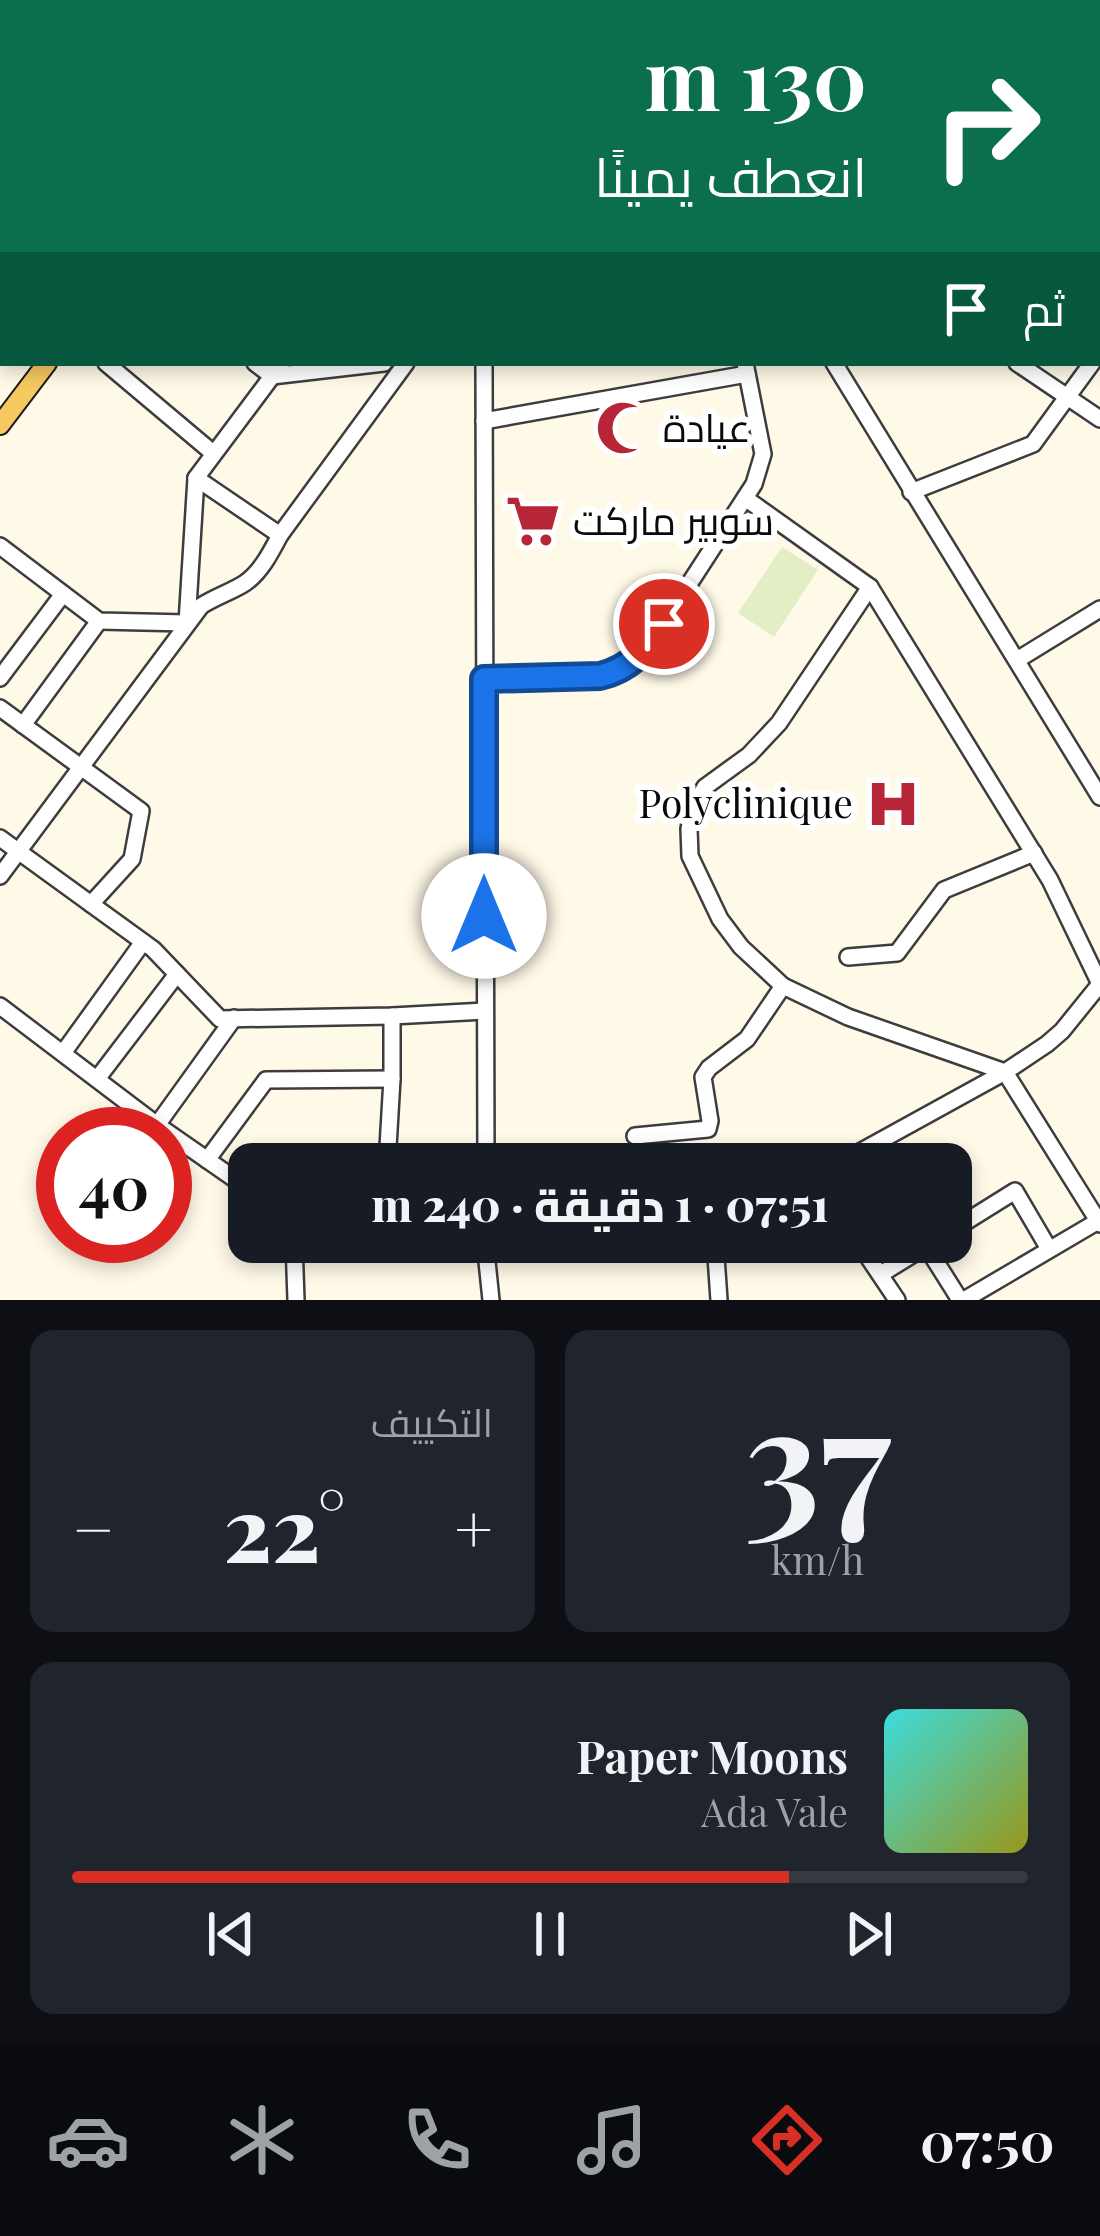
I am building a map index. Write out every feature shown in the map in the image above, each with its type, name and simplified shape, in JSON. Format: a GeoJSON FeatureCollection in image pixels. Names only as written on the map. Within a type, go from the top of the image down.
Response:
{"type":"FeatureCollection","features":[{"type":"Feature","properties":{"kind":"main road"},"geometry":{"type":"LineString","coordinates":[[0,425],[45,366]]}},
{"type":"Feature","properties":{"kind":"street"},"geometry":{"type":"LineString","coordinates":[[110,366],[213,453]]}},
{"type":"Feature","properties":{"kind":"street"},"geometry":{"type":"LineString","coordinates":[[187,623],[196,478],[277,369],[330,366]]}},
{"type":"Feature","properties":{"kind":"street"},"geometry":{"type":"LineString","coordinates":[[0,876],[201,606],[244,584],[265,563],[280,535],[404,366]]}},
{"type":"Feature","properties":{"kind":"street"},"geometry":{"type":"LineString","coordinates":[[484,366],[486,1143]]}},
{"type":"Feature","properties":{"kind":"street"},"geometry":{"type":"LineString","coordinates":[[840,366],[911,492],[1100,797]]}},
{"type":"Feature","properties":{"kind":"street"},"geometry":{"type":"LineString","coordinates":[[1021,366],[1100,419]]}},
{"type":"Feature","properties":{"kind":"street"},"geometry":{"type":"LineString","coordinates":[[911,492],[1033,444],[1090,366]]}},
{"type":"Feature","properties":{"kind":"street"},"geometry":{"type":"LineString","coordinates":[[484,421],[746,369],[763,454],[754,484],[647,649],[631,662],[600,676],[484,679]]}},
{"type":"Feature","properties":{"kind":"street"},"geometry":{"type":"LineString","coordinates":[[196,478],[280,535]]}},
{"type":"Feature","properties":{"kind":"street"},"geometry":{"type":"LineString","coordinates":[[745,498],[870,587],[1050,880],[1100,984],[1062,1031],[1005,1072],[876,1143]]}},
{"type":"Feature","properties":{"kind":"street"},"geometry":{"type":"LineString","coordinates":[[0,546],[99,621],[187,623]]}},
{"type":"Feature","properties":{"kind":"street"},"geometry":{"type":"LineString","coordinates":[[870,587],[779,723],[748,755],[705,787],[693,807],[688,829],[690,856],[720,919],[741,947],[783,986],[848,1017],[1005,1072],[1100,1222],[962,1300],[941,1263]]}},
{"type":"Feature","properties":{"kind":"street"},"geometry":{"type":"LineString","coordinates":[[0,678],[63,594]]}},
{"type":"Feature","properties":{"kind":"street"},"geometry":{"type":"LineString","coordinates":[[1017,660],[1100,609]]}},
{"type":"Feature","properties":{"kind":"street"},"geometry":{"type":"LineString","coordinates":[[23,725],[99,621]]}},
{"type":"Feature","properties":{"kind":"street"},"geometry":{"type":"LineString","coordinates":[[0,708],[141,811],[132,859],[91,904]]}},
{"type":"Feature","properties":{"kind":"street"},"geometry":{"type":"LineString","coordinates":[[0,838],[142,942],[220,1018],[485,1011]]}},
{"type":"Feature","properties":{"kind":"street"},"geometry":{"type":"LineString","coordinates":[[848,957],[897,952],[944,890],[1034,853]]}},
{"type":"Feature","properties":{"kind":"street"},"geometry":{"type":"LineString","coordinates":[[63,1053],[142,942]]}},
{"type":"Feature","properties":{"kind":"street"},"geometry":{"type":"LineString","coordinates":[[97,1079],[177,974]]}},
{"type":"Feature","properties":{"kind":"street"},"geometry":{"type":"LineString","coordinates":[[635,1136],[708,1129],[703,1077],[747,1039],[783,986]]}},
{"type":"Feature","properties":{"kind":"street"},"geometry":{"type":"LineString","coordinates":[[0,1006],[134,1107]]}},
{"type":"Feature","properties":{"kind":"street"},"geometry":{"type":"LineString","coordinates":[[388,1143],[392,1016]]}},
{"type":"Feature","properties":{"kind":"street"},"geometry":{"type":"LineString","coordinates":[[170,1107],[234,1018]]}},
{"type":"Feature","properties":{"kind":"street"},"geometry":{"type":"LineString","coordinates":[[207,1160],[266,1080],[392,1079]]}},
{"type":"Feature","properties":{"kind":"street"},"geometry":{"type":"LineString","coordinates":[[192,1150],[228,1174]]}},
{"type":"Feature","properties":{"kind":"street"},"geometry":{"type":"LineString","coordinates":[[972,1218],[1015,1191],[1049,1250]]}},
{"type":"Feature","properties":{"kind":"street"},"geometry":{"type":"LineString","coordinates":[[294,1263],[296,1300]]}},
{"type":"Feature","properties":{"kind":"street"},"geometry":{"type":"LineString","coordinates":[[487,1263],[491,1300]]}},
{"type":"Feature","properties":{"kind":"street"},"geometry":{"type":"LineString","coordinates":[[717,1263],[719,1300]]}},
{"type":"Feature","properties":{"kind":"street"},"geometry":{"type":"LineString","coordinates":[[873,1263],[897,1300]]}},
{"type":"Feature","properties":{"kind":"street"},"geometry":{"type":"LineString","coordinates":[[881,1274],[899,1263]]}},
{"type":"Feature","properties":{"kind":"green space"},"geometry":{"type":"Polygon","coordinates":[[[782,547],[818,570],[774,637],[738,613],[782,547]]]}},
{"type":"Feature","properties":{"kind":"place","name":"عيادة"},"geometry":{"type":"Point","coordinates":[623,428]}},
{"type":"Feature","properties":{"kind":"place","name":"سوبير ماركت"},"geometry":{"type":"Point","coordinates":[533,521]}},
{"type":"Feature","properties":{"kind":"place","name":"Polyclinique"},"geometry":{"type":"Point","coordinates":[893,804]}},
{"type":"Feature","properties":{"kind":"route"},"geometry":{"type":"LineString","coordinates":[[484,916],[484,679],[616,672],[647,649],[664,624]]}}]}
